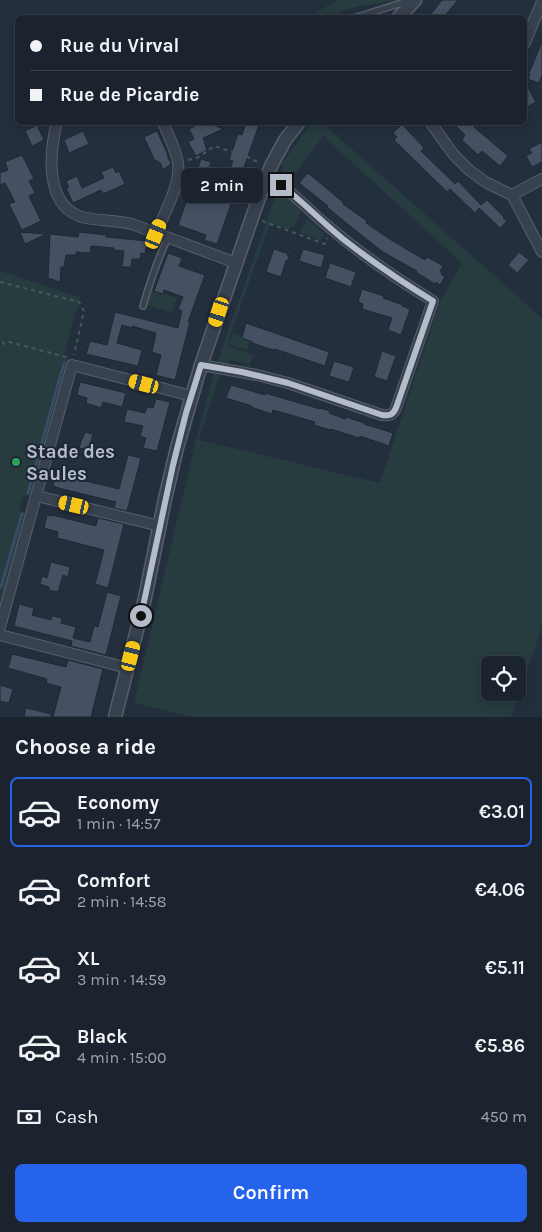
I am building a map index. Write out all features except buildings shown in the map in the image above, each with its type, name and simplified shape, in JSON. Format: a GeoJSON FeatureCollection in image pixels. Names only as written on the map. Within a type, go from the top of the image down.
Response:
{"type":"FeatureCollection","features":[{"type":"Feature","properties":{"kind":"street"},"geometry":{"type":"LineString","coordinates":[[400,15],[413,0]]}},
{"type":"Feature","properties":{"kind":"street"},"geometry":{"type":"LineString","coordinates":[[527,38],[542,1]]}},
{"type":"Feature","properties":{"kind":"street"},"geometry":{"type":"LineString","coordinates":[[56,125],[51,166],[54,184],[57,194],[71,211],[85,218],[122,222],[236,263]]}},
{"type":"Feature","properties":{"kind":"street"},"geometry":{"type":"LineString","coordinates":[[156,234],[176,183],[178,170],[173,147],[164,125]]}},
{"type":"Feature","properties":{"kind":"street"},"geometry":{"type":"LineString","coordinates":[[115,717],[145,598],[173,465],[201,365],[268,173],[282,145],[298,125]]}},
{"type":"Feature","properties":{"kind":"street"},"geometry":{"type":"LineString","coordinates":[[432,125],[469,170],[487,183],[512,195],[542,252]]}},
{"type":"Feature","properties":{"kind":"street"},"geometry":{"type":"LineString","coordinates":[[201,365],[288,383],[382,415],[391,415],[394,412],[433,301],[375,263],[331,229],[268,173]]}},
{"type":"Feature","properties":{"kind":"street"},"geometry":{"type":"LineString","coordinates":[[512,195],[542,179]]}},
{"type":"Feature","properties":{"kind":"street"},"geometry":{"type":"LineString","coordinates":[[0,627],[73,362],[192,396]]}},
{"type":"Feature","properties":{"kind":"street"},"geometry":{"type":"LineString","coordinates":[[37,496],[160,526]]}},
{"type":"Feature","properties":{"kind":"street"},"geometry":{"type":"LineString","coordinates":[[0,636],[128,668]]}},
{"type":"Feature","properties":{"kind":"lane"},"geometry":{"type":"LineString","coordinates":[[364,15],[413,0]]}},
{"type":"Feature","properties":{"kind":"lane"},"geometry":{"type":"LineString","coordinates":[[143,306],[159,255],[168,238]]}},
{"type":"Feature","properties":{"kind":"path"},"geometry":{"type":"LineString","coordinates":[[178,164],[199,157],[214,146],[248,157],[268,173]]}},
{"type":"Feature","properties":{"kind":"path"},"geometry":{"type":"LineString","coordinates":[[252,217],[325,244],[331,229]]}},
{"type":"Feature","properties":{"kind":"path"},"geometry":{"type":"LineString","coordinates":[[286,260],[289,252]]}},
{"type":"Feature","properties":{"kind":"path"},"geometry":{"type":"LineString","coordinates":[[0,282],[79,302],[84,311],[73,362],[9,342],[4,344],[2,341]]}},
{"type":"Feature","properties":{"kind":"green space"},"geometry":{"type":"Polygon","coordinates":[[[338,0],[394,1],[360,6],[335,15],[315,15],[318,11],[338,0]]]}},
{"type":"Feature","properties":{"kind":"green space"},"geometry":{"type":"Polygon","coordinates":[[[310,125],[326,125],[542,318],[542,627],[526,673],[526,656],[481,656],[481,701],[517,701],[511,717],[193,717],[134,703],[196,440],[214,373],[220,374],[199,440],[380,483],[441,299],[462,263],[323,136],[289,181],[282,176],[283,162],[310,125]]]}},
{"type":"Feature","properties":{"kind":"green space"},"geometry":{"type":"Polygon","coordinates":[[[278,189],[302,209],[295,226],[287,229],[270,223],[228,342],[230,342],[233,333],[250,341],[247,350],[229,344],[228,346],[253,355],[249,368],[247,364],[230,360],[228,365],[217,363],[278,189]]]}},
{"type":"Feature","properties":{"kind":"green space"},"geometry":{"type":"Polygon","coordinates":[[[307,219],[324,233],[321,241],[299,232],[307,219]]]}},
{"type":"Feature","properties":{"kind":"green space","name":"Stade des Saules"},"geometry":{"type":"Polygon","coordinates":[[[0,271],[80,297],[64,355],[69,357],[33,495],[23,496],[19,509],[26,514],[0,610],[0,271]]]}},
{"type":"Feature","properties":{"kind":"green space"},"geometry":{"type":"Polygon","coordinates":[[[152,290],[177,298],[172,313],[147,305],[152,290]]]}},
{"type":"Feature","properties":{"kind":"waterway"},"geometry":{"type":"LineString","coordinates":[[28,493],[64,363]]}},
{"type":"Feature","properties":{"kind":"waterway"},"geometry":{"type":"LineString","coordinates":[[0,586],[22,514]]}},
{"type":"Feature","properties":{"kind":"place","name":"Stade des Saules"},"geometry":{"type":"Point","coordinates":[16,462]}},
{"type":"Feature","properties":{"kind":"route"},"geometry":{"type":"LineString","coordinates":[[141,616],[173,465],[186,413],[201,365],[273,379],[382,415],[391,415],[396,408],[433,301],[411,288],[357,249],[281,185]]}}]}
